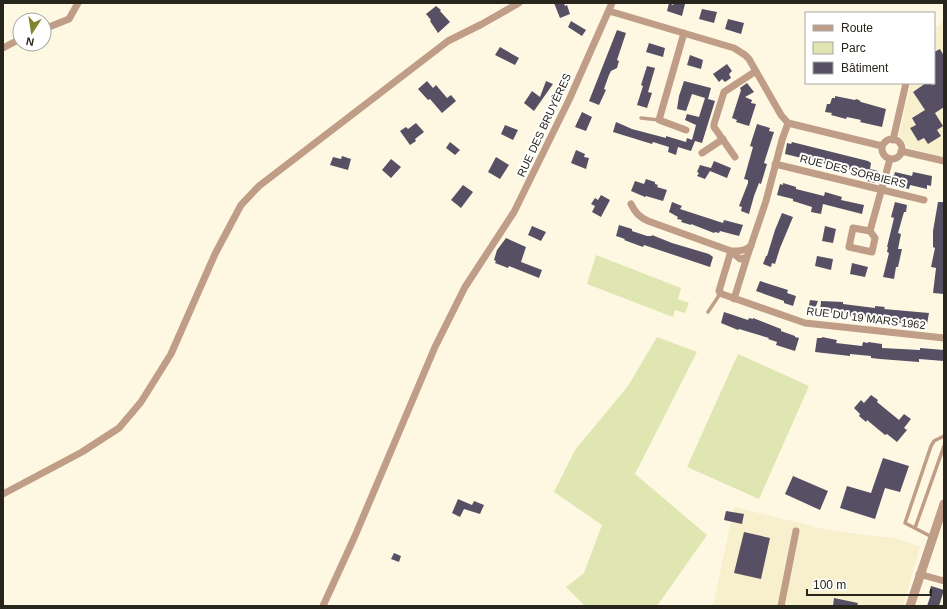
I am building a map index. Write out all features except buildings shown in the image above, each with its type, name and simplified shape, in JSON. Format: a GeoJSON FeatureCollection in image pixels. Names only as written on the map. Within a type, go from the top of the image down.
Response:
{"type":"FeatureCollection","features":[{"type":"Feature","properties":{"kind":"street"},"geometry":{"type":"LineString","coordinates":[[52,26],[69,19],[78,3]]}},
{"type":"Feature","properties":{"kind":"street"},"geometry":{"type":"LineString","coordinates":[[3,494],[82,452],[119,428],[141,402],[171,354],[215,254],[241,205],[259,186],[448,41],[519,3]]}},
{"type":"Feature","properties":{"kind":"street","name":"RUE DES BRUYÈRES"},"geometry":{"type":"LineString","coordinates":[[323,606],[355,536],[435,347],[465,287],[514,212],[568,100],[612,3]]}},
{"type":"Feature","properties":{"kind":"street"},"geometry":{"type":"LineString","coordinates":[[609,11],[734,48],[745,55],[756,71],[781,115],[788,123],[882,146]]}},
{"type":"Feature","properties":{"kind":"street"},"geometry":{"type":"LineString","coordinates":[[684,33],[659,120],[686,130]]}},
{"type":"Feature","properties":{"kind":"street"},"geometry":{"type":"LineString","coordinates":[[3,48],[12,43]]}},
{"type":"Feature","properties":{"kind":"street"},"geometry":{"type":"LineString","coordinates":[[735,158],[714,127],[714,124],[724,92],[756,71]]}},
{"type":"Feature","properties":{"kind":"street"},"geometry":{"type":"LineString","coordinates":[[893,140],[906,84]]}},
{"type":"Feature","properties":{"kind":"street"},"geometry":{"type":"LineString","coordinates":[[734,299],[766,201],[775,164],[788,123]]}},
{"type":"Feature","properties":{"kind":"street"},"geometry":{"type":"LineString","coordinates":[[702,153],[723,139]]}},
{"type":"Feature","properties":{"kind":"street"},"geometry":{"type":"LineString","coordinates":[[893,140],[900,145],[901,151],[896,158],[890,159],[884,156],[882,146],[886,141],[893,140]]}},
{"type":"Feature","properties":{"kind":"street"},"geometry":{"type":"LineString","coordinates":[[901,151],[944,161]]}},
{"type":"Feature","properties":{"kind":"street"},"geometry":{"type":"LineString","coordinates":[[870,232],[890,159]]}},
{"type":"Feature","properties":{"kind":"street","name":"RUE DES SORBIERS"},"geometry":{"type":"LineString","coordinates":[[775,164],[924,200]]}},
{"type":"Feature","properties":{"kind":"street"},"geometry":{"type":"LineString","coordinates":[[631,204],[635,212],[640,217],[648,221],[731,251],[740,251],[751,246]]}},
{"type":"Feature","properties":{"kind":"street"},"geometry":{"type":"LineString","coordinates":[[731,251],[740,259],[747,257]]}},
{"type":"Feature","properties":{"kind":"street"},"geometry":{"type":"LineString","coordinates":[[719,290],[731,251]]}},
{"type":"Feature","properties":{"kind":"street","name":"RUE DU 19 MARS 1962"},"geometry":{"type":"LineString","coordinates":[[719,290],[722,294],[734,299],[805,323],[944,338]]}},
{"type":"Feature","properties":{"kind":"street"},"geometry":{"type":"LineString","coordinates":[[910,606],[944,504]]}},
{"type":"Feature","properties":{"kind":"street"},"geometry":{"type":"LineString","coordinates":[[781,606],[796,531]]}},
{"type":"Feature","properties":{"kind":"street"},"geometry":{"type":"LineString","coordinates":[[920,574],[944,581]]}},
{"type":"Feature","properties":{"kind":"lane"},"geometry":{"type":"LineString","coordinates":[[641,118],[659,120]]}},
{"type":"Feature","properties":{"kind":"lane"},"geometry":{"type":"LineString","coordinates":[[708,312],[718,297],[719,290]]}},
{"type":"Feature","properties":{"kind":"lane"},"geometry":{"type":"LineString","coordinates":[[933,537],[905,523],[931,446],[934,441],[944,436]]}},
{"type":"Feature","properties":{"kind":"lane"},"geometry":{"type":"LineString","coordinates":[[915,528],[944,446]]}},
{"type":"Feature","properties":{"kind":"shaded area"},"geometry":{"type":"Polygon","coordinates":[[[944,18],[944,157],[909,148],[899,135],[911,84],[935,84],[935,26],[938,27],[944,18]]]}},
{"type":"Feature","properties":{"kind":"shaded area"},"geometry":{"type":"Polygon","coordinates":[[[734,507],[829,530],[899,539],[920,547],[903,606],[713,606],[734,507]]]}},
{"type":"Feature","properties":{"kind":"green space"},"geometry":{"type":"Polygon","coordinates":[[[596,255],[681,288],[678,299],[689,303],[685,313],[675,310],[673,317],[587,284],[596,255]]]}},
{"type":"Feature","properties":{"kind":"green space"},"geometry":{"type":"Polygon","coordinates":[[[657,337],[697,352],[635,474],[707,535],[657,606],[585,606],[566,587],[584,573],[602,525],[554,492],[575,450],[628,386],[657,337]]]}},
{"type":"Feature","properties":{"kind":"green space"},"geometry":{"type":"Polygon","coordinates":[[[738,354],[809,386],[759,499],[687,467],[738,354]]]}}]}
